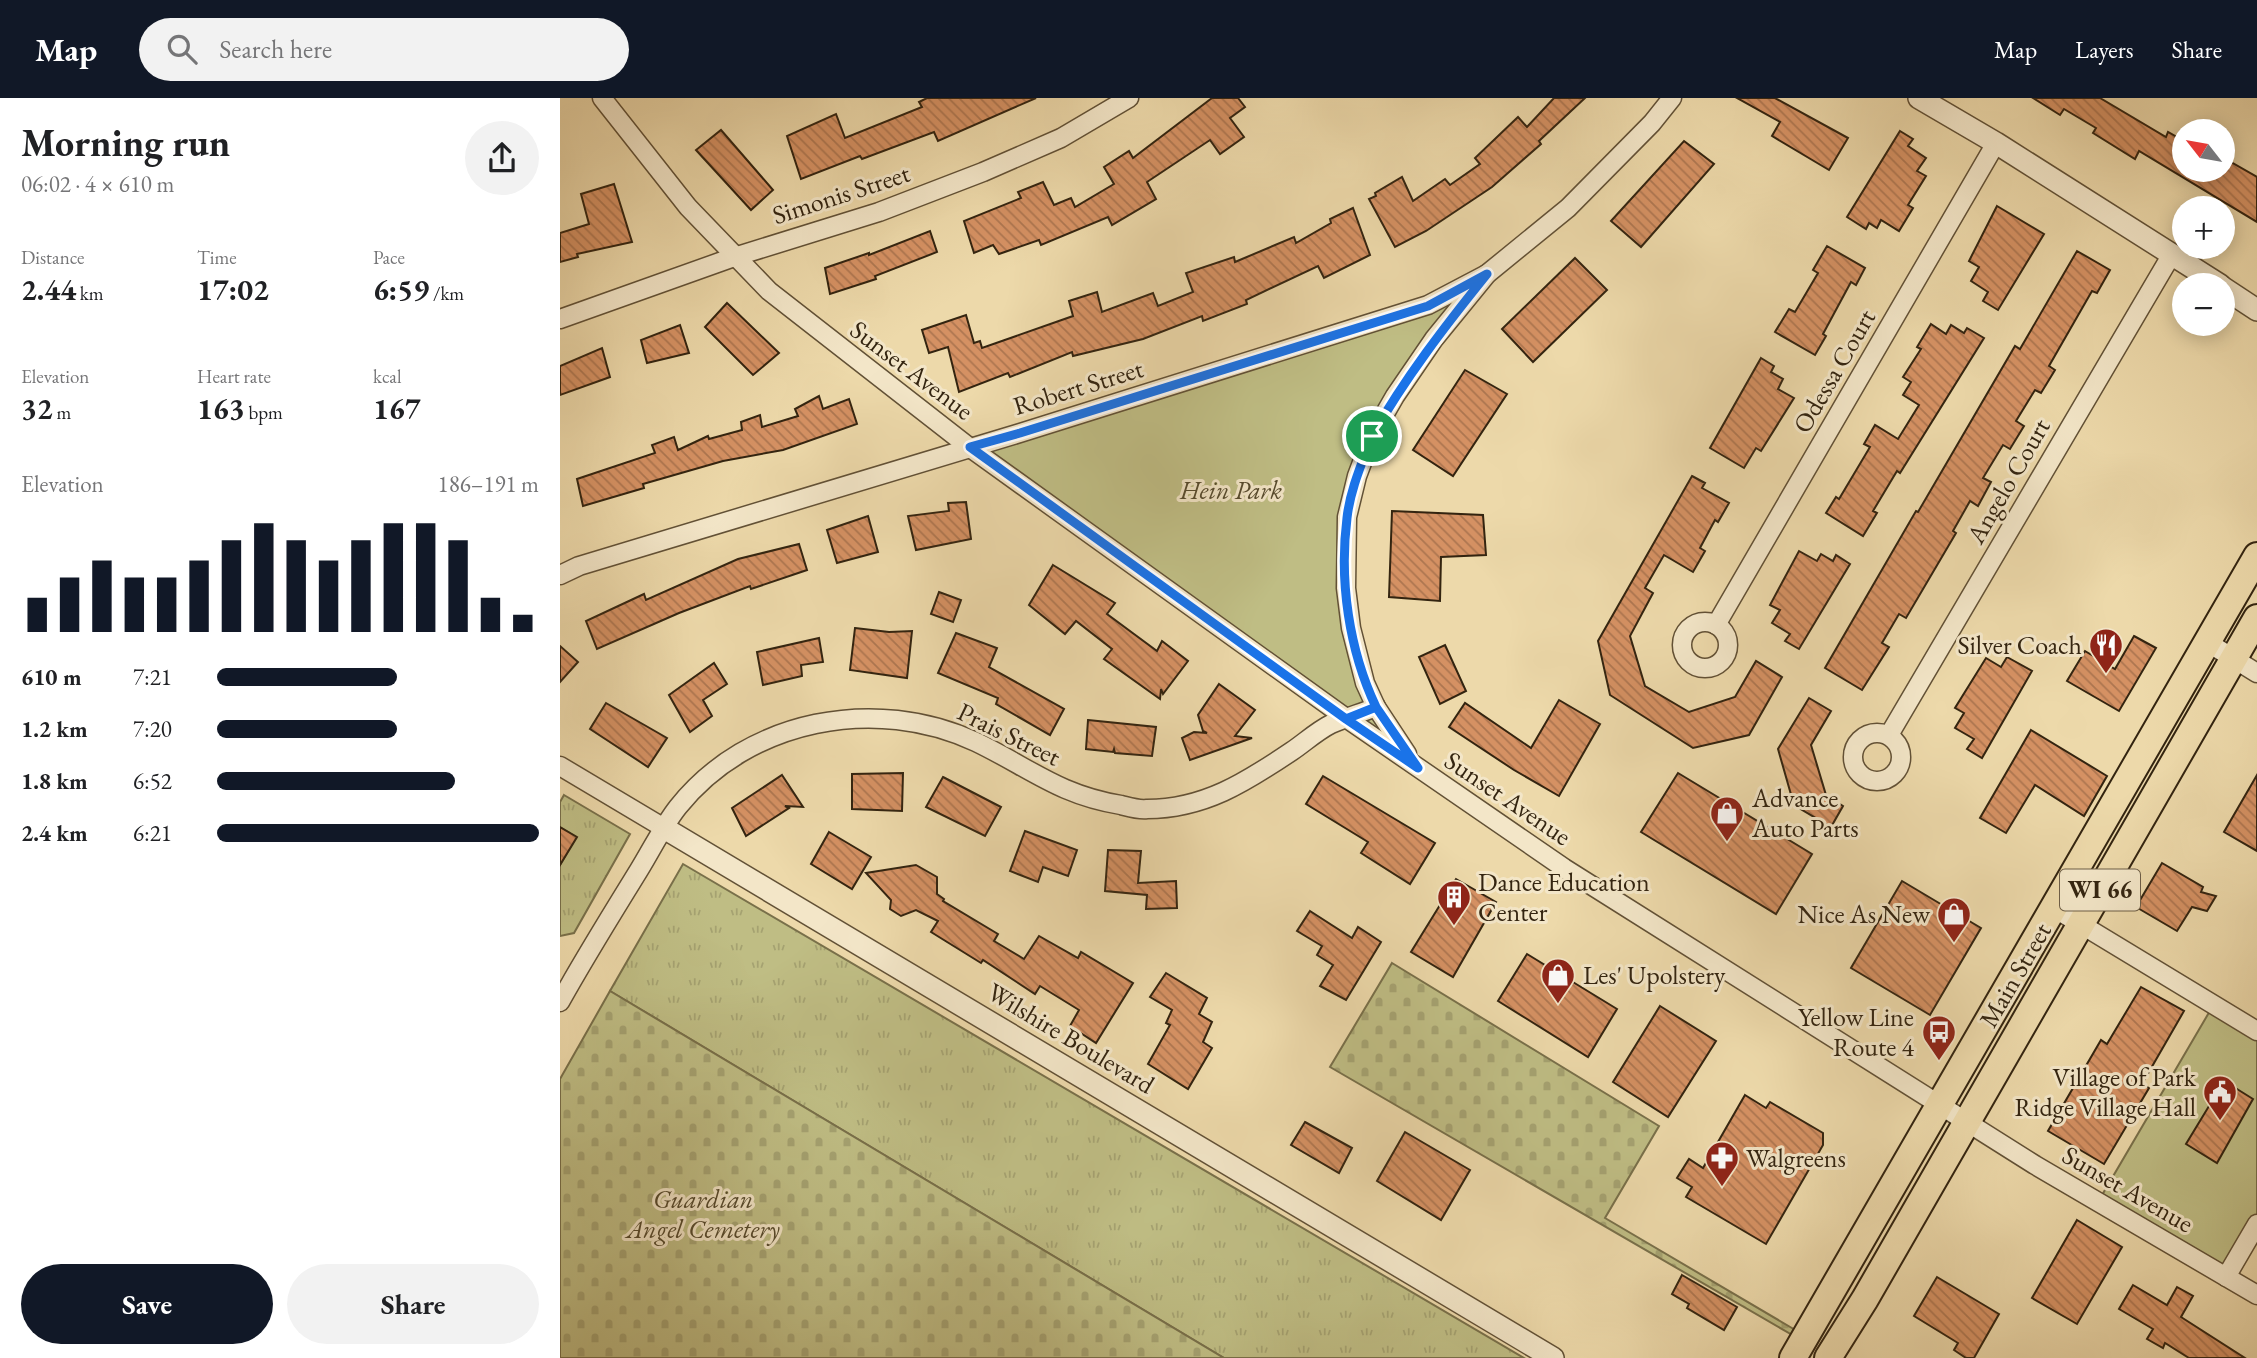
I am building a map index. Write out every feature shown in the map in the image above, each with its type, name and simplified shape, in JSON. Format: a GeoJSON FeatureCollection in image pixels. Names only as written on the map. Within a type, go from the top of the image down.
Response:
{"type":"FeatureCollection","features":[{"type":"Feature","properties":{"kind":"main road","name":"Main Street"},"geometry":{"type":"LineString","coordinates":[[1793,1358],[2257,556]]}},
{"type":"Feature","properties":{"kind":"main road","name":"Main Street"},"geometry":{"type":"LineString","coordinates":[[1828,1358],[1865,1299],[2257,618]]}},
{"type":"Feature","properties":{"kind":"street","name":"Sunset Avenue"},"geometry":{"type":"LineString","coordinates":[[602,98],[688,207],[769,291],[970,447],[1346,719],[1563,868],[2035,1165],[2257,1295]]}},
{"type":"Feature","properties":{"kind":"street","name":"Simonis Street"},"geometry":{"type":"LineString","coordinates":[[560,319],[734,257],[879,212],[983,172],[1061,138],[1129,98]]}},
{"type":"Feature","properties":{"kind":"street","name":"Robert Street"},"geometry":{"type":"LineString","coordinates":[[560,575],[579,566],[1428,306],[1487,274],[1567,208],[1652,123],[1672,98]]}},
{"type":"Feature","properties":{"kind":"street"},"geometry":{"type":"LineString","coordinates":[[1919,98],[1996,143],[2172,254]]}},
{"type":"Feature","properties":{"kind":"street","name":"Odessa Court"},"geometry":{"type":"LineString","coordinates":[[1716,625],[1996,143]]}},
{"type":"Feature","properties":{"kind":"street","name":"Angelo Court"},"geometry":{"type":"LineString","coordinates":[[1889,735],[2172,254]]}},
{"type":"Feature","properties":{"kind":"street"},"geometry":{"type":"LineString","coordinates":[[2180,259],[2201,273]]}},
{"type":"Feature","properties":{"kind":"street","name":"Robert Street"},"geometry":{"type":"LineString","coordinates":[[1418,768],[1376,707],[1358,659],[1346,588],[1347,517],[1372,436],[1395,396],[1434,339],[1487,274]]}},
{"type":"Feature","properties":{"kind":"street"},"geometry":{"type":"LineString","coordinates":[[2235,295],[2257,310]]}},
{"type":"Feature","properties":{"kind":"street"},"geometry":{"type":"LineString","coordinates":[[2207,642],[2257,673]]}},
{"type":"Feature","properties":{"kind":"street","name":"Prais Street"},"geometry":{"type":"LineString","coordinates":[[560,1002],[677,808],[721,764],[744,750],[788,731],[848,718],[911,721],[943,729],[977,743],[1058,788],[1087,799],[1146,810],[1201,802],[1229,790],[1256,776],[1329,725],[1376,707]]}},
{"type":"Feature","properties":{"kind":"street","name":"Wilshire Boulevard"},"geometry":{"type":"LineString","coordinates":[[560,766],[1553,1358]]}},
{"type":"Feature","properties":{"kind":"street"},"geometry":{"type":"LineString","coordinates":[[2054,908],[2257,1031]]}},
{"type":"Feature","properties":{"kind":"street"},"geometry":{"type":"LineString","coordinates":[[2227,1277],[2257,1224]]}},
{"type":"Feature","properties":{"kind":"green space","name":"Hein Park"},"geometry":{"type":"Polygon","coordinates":[[[1487,274],[1395,396],[1347,517],[1358,658],[1418,768],[969,447],[1313,342],[1487,274]]]}},
{"type":"Feature","properties":{"kind":"green space"},"geometry":{"type":"Polygon","coordinates":[[[564,795],[630,834],[574,933],[560,936],[560,865],[576,837],[560,827],[560,802],[564,795]]]}},
{"type":"Feature","properties":{"kind":"green space"},"geometry":{"type":"Polygon","coordinates":[[[683,864],[1524,1358],[1224,1358],[610,991],[683,864]]]}},
{"type":"Feature","properties":{"kind":"green space"},"geometry":{"type":"Polygon","coordinates":[[[1392,963],[1659,1126],[1605,1218],[1797,1331],[1794,1336],[1330,1067],[1392,963]]]}},
{"type":"Feature","properties":{"kind":"green space","name":"Guardian Angel Cemetery"},"geometry":{"type":"Polygon","coordinates":[[[610,991],[1224,1358],[560,1358],[560,1079],[610,991]]]}},
{"type":"Feature","properties":{"kind":"green space"},"geometry":{"type":"Polygon","coordinates":[[[2214,1004],[2257,1031],[2257,1224],[2226,1277],[2098,1202],[2214,1004]]]}},
{"type":"Feature","properties":{"kind":"building"},"geometry":{"type":"Polygon","coordinates":[[[927,98],[1036,98],[938,141],[934,132],[801,179],[787,136],[836,114],[845,138],[922,107],[919,102],[927,98]]]}},
{"type":"Feature","properties":{"kind":"building"},"geometry":{"type":"Polygon","coordinates":[[[1212,98],[1238,98],[1245,107],[1230,118],[1244,137],[1220,154],[1210,140],[1147,182],[1156,199],[1112,225],[1108,217],[1041,245],[1039,240],[999,254],[993,245],[974,253],[964,221],[1021,198],[1018,192],[1043,182],[1054,205],[1071,198],[1075,207],[1114,184],[1104,167],[1129,151],[1133,158],[1212,98]]]}},
{"type":"Feature","properties":{"kind":"building"},"geometry":{"type":"Polygon","coordinates":[[[1554,98],[1585,98],[1539,141],[1541,144],[1492,187],[1426,231],[1395,247],[1369,199],[1376,196],[1375,193],[1402,177],[1413,201],[1445,179],[1450,185],[1480,164],[1475,158],[1518,117],[1527,127],[1554,98]]]}},
{"type":"Feature","properties":{"kind":"building"},"geometry":{"type":"Polygon","coordinates":[[[1737,98],[1775,98],[1848,138],[1829,170],[1772,136],[1780,122],[1737,98]]]}},
{"type":"Feature","properties":{"kind":"building"},"geometry":{"type":"Polygon","coordinates":[[[2033,98],[2100,98],[2166,137],[2168,132],[2172,134],[2172,171],[2139,151],[2135,159],[2093,133],[2096,128],[2064,109],[2060,115],[2033,98]]]}},
{"type":"Feature","properties":{"kind":"building"},"geometry":{"type":"Polygon","coordinates":[[[721,130],[773,190],[751,210],[696,150],[721,130]]]}},
{"type":"Feature","properties":{"kind":"building"},"geometry":{"type":"Polygon","coordinates":[[[1900,131],[1913,139],[1908,146],[1926,158],[1917,171],[1926,176],[1908,205],[1913,208],[1899,231],[1881,220],[1877,228],[1869,223],[1866,229],[1847,217],[1900,131]]]}},
{"type":"Feature","properties":{"kind":"building"},"geometry":{"type":"Polygon","coordinates":[[[1684,141],[1714,164],[1641,247],[1611,221],[1684,141]]]}},
{"type":"Feature","properties":{"kind":"building"},"geometry":{"type":"Polygon","coordinates":[[[2235,164],[2257,177],[2257,222],[2235,209],[2235,196],[2214,196],[2191,182],[2235,182],[2235,164]]]}},
{"type":"Feature","properties":{"kind":"building"},"geometry":{"type":"Polygon","coordinates":[[[614,184],[632,242],[577,254],[578,257],[560,262],[560,233],[589,224],[581,194],[614,184]]]}},
{"type":"Feature","properties":{"kind":"building"},"geometry":{"type":"Polygon","coordinates":[[[1997,206],[2044,234],[1998,310],[1983,301],[1988,292],[1971,281],[1979,267],[1969,261],[1997,206]]]}},
{"type":"Feature","properties":{"kind":"building"},"geometry":{"type":"Polygon","coordinates":[[[1353,208],[1370,255],[1324,278],[1318,266],[1246,300],[1247,304],[1203,321],[1202,316],[1143,339],[1073,356],[1072,352],[1010,377],[1008,373],[959,392],[948,347],[929,353],[922,330],[966,315],[974,343],[980,341],[982,348],[1073,316],[1069,301],[1097,292],[1102,312],[1153,293],[1158,306],[1193,292],[1186,273],[1234,257],[1235,262],[1294,237],[1296,243],[1331,223],[1330,219],[1353,208]]]}},
{"type":"Feature","properties":{"kind":"building"},"geometry":{"type":"Polygon","coordinates":[[[930,231],[937,252],[875,276],[876,279],[830,294],[825,268],[869,255],[930,231]]]}},
{"type":"Feature","properties":{"kind":"building"},"geometry":{"type":"Polygon","coordinates":[[[1827,246],[1865,268],[1856,285],[1851,282],[1823,334],[1826,336],[1815,355],[1775,332],[1789,309],[1795,312],[1818,273],[1813,270],[1827,246]]]}},
{"type":"Feature","properties":{"kind":"building"},"geometry":{"type":"Polygon","coordinates":[[[2077,251],[2110,270],[2097,293],[2092,291],[2049,366],[2055,370],[2041,393],[2035,390],[2016,421],[2024,426],[2010,449],[2003,445],[1983,478],[1991,482],[1978,506],[1970,501],[1953,531],[1956,533],[1906,618],[1899,614],[1882,643],[1889,647],[1862,690],[1825,668],[2015,346],[2020,349],[2077,251]]]}},
{"type":"Feature","properties":{"kind":"building"},"geometry":{"type":"Polygon","coordinates":[[[1575,258],[1607,290],[1533,362],[1502,329],[1575,258]]]}},
{"type":"Feature","properties":{"kind":"building"},"geometry":{"type":"Polygon","coordinates":[[[727,303],[779,353],[753,375],[705,327],[727,303]]]}},
{"type":"Feature","properties":{"kind":"building"},"geometry":{"type":"Polygon","coordinates":[[[1931,324],[1946,334],[1951,325],[1964,333],[1967,328],[1984,338],[1900,473],[1897,471],[1873,511],[1877,513],[1863,536],[1826,513],[1836,497],[1839,499],[1870,447],[1864,444],[1875,425],[1898,439],[1919,405],[1903,395],[1911,382],[1903,377],[1921,349],[1917,347],[1931,324]]]}},
{"type":"Feature","properties":{"kind":"building"},"geometry":{"type":"Polygon","coordinates":[[[680,325],[689,353],[647,363],[641,340],[680,325]]]}},
{"type":"Feature","properties":{"kind":"building"},"geometry":{"type":"Polygon","coordinates":[[[602,348],[610,377],[560,395],[560,366],[602,348]]]}},
{"type":"Feature","properties":{"kind":"building"},"geometry":{"type":"Polygon","coordinates":[[[1761,358],[1774,366],[1771,372],[1783,379],[1778,389],[1794,398],[1761,451],[1756,448],[1744,468],[1710,448],[1761,358]]]}},
{"type":"Feature","properties":{"kind":"building"},"geometry":{"type":"Polygon","coordinates":[[[1465,370],[1507,394],[1453,476],[1413,450],[1465,370]]]}},
{"type":"Feature","properties":{"kind":"building"},"geometry":{"type":"Polygon","coordinates":[[[819,396],[823,409],[849,399],[857,424],[783,450],[723,461],[643,484],[644,488],[583,506],[577,479],[655,453],[652,445],[674,437],[678,450],[708,436],[709,439],[742,430],[741,422],[760,415],[762,427],[798,416],[795,409],[819,396]]]}},
{"type":"Feature","properties":{"kind":"building"},"geometry":{"type":"Polygon","coordinates":[[[1692,476],[1705,483],[1702,488],[1729,503],[1718,522],[1715,520],[1700,548],[1705,551],[1693,572],[1664,555],[1645,588],[1653,593],[1630,636],[1645,686],[1689,712],[1735,697],[1756,661],[1782,677],[1749,735],[1693,748],[1610,695],[1598,641],[1692,476]]]}},
{"type":"Feature","properties":{"kind":"building"},"geometry":{"type":"Polygon","coordinates":[[[966,502],[971,539],[916,550],[908,516],[949,511],[948,503],[966,502]]]}},
{"type":"Feature","properties":{"kind":"building"},"geometry":{"type":"Polygon","coordinates":[[[1392,511],[1483,515],[1486,555],[1441,557],[1440,601],[1389,597],[1392,511]]]}},
{"type":"Feature","properties":{"kind":"building"},"geometry":{"type":"Polygon","coordinates":[[[868,516],[878,552],[837,563],[827,530],[868,516]]]}},
{"type":"Feature","properties":{"kind":"building"},"geometry":{"type":"Polygon","coordinates":[[[799,544],[807,570],[751,589],[750,586],[597,649],[586,621],[644,594],[646,600],[738,559],[799,544]]]}},
{"type":"Feature","properties":{"kind":"building"},"geometry":{"type":"Polygon","coordinates":[[[1799,551],[1817,561],[1821,554],[1833,561],[1836,555],[1850,564],[1799,649],[1785,641],[1790,634],[1772,623],[1780,610],[1770,605],[1799,551]]]}},
{"type":"Feature","properties":{"kind":"building"},"geometry":{"type":"Polygon","coordinates":[[[1053,565],[1115,603],[1107,614],[1157,651],[1162,641],[1188,661],[1163,694],[1161,689],[1160,699],[1104,659],[1112,649],[1076,621],[1065,634],[1029,605],[1053,565]]]}},
{"type":"Feature","properties":{"kind":"building"},"geometry":{"type":"Polygon","coordinates":[[[939,592],[961,600],[953,622],[931,614],[939,592]]]}},
{"type":"Feature","properties":{"kind":"building"},"geometry":{"type":"Polygon","coordinates":[[[855,628],[889,632],[912,631],[907,678],[850,670],[855,628]]]}},
{"type":"Feature","properties":{"kind":"building"},"geometry":{"type":"Polygon","coordinates":[[[956,633],[997,648],[989,667],[1064,709],[1050,735],[996,704],[998,698],[938,673],[956,633]]]}},
{"type":"Feature","properties":{"kind":"building","name":"Silver Coach"},"geometry":{"type":"Polygon","coordinates":[[[2134,636],[2156,648],[2119,711],[2067,681],[2085,651],[2115,669],[2134,636]]]}},
{"type":"Feature","properties":{"kind":"building"},"geometry":{"type":"Polygon","coordinates":[[[819,638],[823,662],[801,665],[802,676],[763,685],[757,652],[819,638]]]}},
{"type":"Feature","properties":{"kind":"building"},"geometry":{"type":"Polygon","coordinates":[[[1445,645],[1466,691],[1440,704],[1419,657],[1445,645]]]}},
{"type":"Feature","properties":{"kind":"building"},"geometry":{"type":"Polygon","coordinates":[[[560,646],[578,662],[560,682],[560,646]]]}},
{"type":"Feature","properties":{"kind":"building"},"geometry":{"type":"Polygon","coordinates":[[[2007,657],[2032,671],[1982,758],[1967,749],[1974,739],[1955,728],[1964,713],[1955,708],[1986,658],[2001,667],[2007,657]]]}},
{"type":"Feature","properties":{"kind":"building"},"geometry":{"type":"Polygon","coordinates":[[[714,663],[727,684],[703,700],[712,716],[690,732],[669,695],[714,663]]]}},
{"type":"Feature","properties":{"kind":"building"},"geometry":{"type":"Polygon","coordinates":[[[1219,684],[1255,710],[1235,736],[1252,738],[1190,760],[1182,738],[1194,732],[1207,733],[1203,731],[1198,715],[1219,684]]]}},
{"type":"Feature","properties":{"kind":"building"},"geometry":{"type":"Polygon","coordinates":[[[1809,698],[1831,711],[1811,745],[1826,795],[1843,806],[1831,827],[1794,805],[1778,749],[1809,698]]]}},
{"type":"Feature","properties":{"kind":"building"},"geometry":{"type":"Polygon","coordinates":[[[1559,700],[1600,724],[1559,796],[1449,727],[1465,703],[1531,748],[1559,700]]]}},
{"type":"Feature","properties":{"kind":"building"},"geometry":{"type":"Polygon","coordinates":[[[606,703],[667,738],[648,767],[590,729],[606,703]]]}},
{"type":"Feature","properties":{"kind":"building"},"geometry":{"type":"Polygon","coordinates":[[[1088,720],[1156,727],[1152,756],[1115,753],[1114,749],[1113,752],[1086,749],[1088,720]]]}},
{"type":"Feature","properties":{"kind":"building"},"geometry":{"type":"Polygon","coordinates":[[[2031,730],[2107,776],[2084,816],[2035,785],[2006,833],[1980,818],[2031,730]]]}},
{"type":"Feature","properties":{"kind":"building"},"geometry":{"type":"Polygon","coordinates":[[[903,773],[902,811],[852,809],[852,774],[903,773]]]}},
{"type":"Feature","properties":{"kind":"building","name":"Advance Auto Parts"},"geometry":{"type":"Polygon","coordinates":[[[1678,773],[1812,854],[1776,914],[1641,832],[1678,773]]]}},
{"type":"Feature","properties":{"kind":"building"},"geometry":{"type":"Polygon","coordinates":[[[782,775],[803,807],[785,806],[789,808],[746,836],[732,808],[782,775]]]}},
{"type":"Feature","properties":{"kind":"building"},"geometry":{"type":"Polygon","coordinates":[[[2257,775],[2257,851],[2224,832],[2257,775]]]}},
{"type":"Feature","properties":{"kind":"building"},"geometry":{"type":"Polygon","coordinates":[[[1323,776],[1435,843],[1410,884],[1361,853],[1368,842],[1306,804],[1323,776]]]}},
{"type":"Feature","properties":{"kind":"building"},"geometry":{"type":"Polygon","coordinates":[[[943,777],[1001,807],[985,836],[926,807],[943,777]]]}},
{"type":"Feature","properties":{"kind":"building"},"geometry":{"type":"Polygon","coordinates":[[[560,827],[577,837],[560,865],[560,827]]]}},
{"type":"Feature","properties":{"kind":"building"},"geometry":{"type":"Polygon","coordinates":[[[1025,831],[1077,850],[1068,876],[1043,867],[1038,882],[1010,871],[1025,831]]]}},
{"type":"Feature","properties":{"kind":"building"},"geometry":{"type":"Polygon","coordinates":[[[829,832],[871,857],[852,889],[811,864],[829,832]]]}},
{"type":"Feature","properties":{"kind":"building"},"geometry":{"type":"Polygon","coordinates":[[[1108,850],[1141,851],[1138,883],[1176,881],[1177,908],[1146,909],[1147,895],[1105,891],[1108,850]]]}},
{"type":"Feature","properties":{"kind":"building"},"geometry":{"type":"Polygon","coordinates":[[[2162,863],[2203,887],[2201,892],[2216,896],[2207,911],[2192,907],[2177,931],[2136,907],[2162,863]]]}},
{"type":"Feature","properties":{"kind":"building"},"geometry":{"type":"Polygon","coordinates":[[[916,865],[937,877],[937,894],[943,901],[998,934],[994,941],[1024,959],[1039,936],[1078,958],[1081,952],[1133,983],[1096,1043],[1070,1026],[1079,1010],[1040,986],[1035,994],[983,960],[981,963],[931,932],[938,921],[916,910],[901,916],[890,909],[891,900],[866,873],[916,865]]]}},
{"type":"Feature","properties":{"kind":"building","name":"Dance Education Center"},"geometry":{"type":"Polygon","coordinates":[[[1456,879],[1496,902],[1453,977],[1411,952],[1456,879]]]}},
{"type":"Feature","properties":{"kind":"building"},"geometry":{"type":"Polygon","coordinates":[[[1902,881],[1981,928],[1930,1015],[1851,968],[1902,881]]]}},
{"type":"Feature","properties":{"kind":"building"},"geometry":{"type":"Polygon","coordinates":[[[1310,911],[1352,938],[1358,927],[1381,942],[1346,1000],[1320,986],[1333,965],[1317,955],[1322,946],[1297,931],[1310,911]]]}},
{"type":"Feature","properties":{"kind":"building","name":"Les' Upolstery"},"geometry":{"type":"Polygon","coordinates":[[[1527,954],[1617,1009],[1588,1057],[1498,1001],[1527,954]]]}},
{"type":"Feature","properties":{"kind":"building"},"geometry":{"type":"Polygon","coordinates":[[[1166,973],[1207,998],[1199,1014],[1212,1022],[1203,1042],[1212,1048],[1188,1089],[1148,1064],[1170,1025],[1166,1023],[1172,1010],[1150,997],[1166,973]]]}},
{"type":"Feature","properties":{"kind":"building"},"geometry":{"type":"Polygon","coordinates":[[[2141,987],[2184,1011],[2142,1084],[2149,1088],[2104,1164],[2048,1131],[2101,1040],[2107,1044],[2141,987]]]}},
{"type":"Feature","properties":{"kind":"building"},"geometry":{"type":"Polygon","coordinates":[[[1660,1006],[1716,1041],[1668,1117],[1613,1082],[1660,1006]]]}},
{"type":"Feature","properties":{"kind":"building","name":"Village of Park Ridge Village Hall"},"geometry":{"type":"Polygon","coordinates":[[[2229,1084],[2253,1099],[2217,1163],[2186,1144],[2209,1106],[2214,1109],[2229,1084]]]}},
{"type":"Feature","properties":{"kind":"building","name":"Walgreens"},"geometry":{"type":"Polygon","coordinates":[[[1745,1095],[1766,1108],[1770,1102],[1823,1133],[1823,1145],[1766,1244],[1686,1197],[1692,1187],[1677,1178],[1689,1159],[1703,1168],[1745,1095]]]}},
{"type":"Feature","properties":{"kind":"building"},"geometry":{"type":"Polygon","coordinates":[[[1305,1122],[1352,1148],[1339,1173],[1291,1145],[1305,1122]]]}},
{"type":"Feature","properties":{"kind":"building"},"geometry":{"type":"Polygon","coordinates":[[[1405,1132],[1470,1170],[1441,1220],[1377,1181],[1405,1132]]]}},
{"type":"Feature","properties":{"kind":"building"},"geometry":{"type":"Polygon","coordinates":[[[2077,1220],[2122,1247],[2077,1324],[2032,1298],[2077,1220]]]}},
{"type":"Feature","properties":{"kind":"building"},"geometry":{"type":"Polygon","coordinates":[[[1682,1275],[1737,1307],[1724,1330],[1687,1308],[1689,1304],[1672,1294],[1682,1275]]]}},
{"type":"Feature","properties":{"kind":"building"},"geometry":{"type":"Polygon","coordinates":[[[1937,1277],[1999,1314],[1974,1358],[1966,1358],[1954,1350],[1958,1343],[1914,1316],[1937,1277]]]}},
{"type":"Feature","properties":{"kind":"building"},"geometry":{"type":"Polygon","coordinates":[[[2133,1285],[2167,1305],[2177,1287],[2193,1296],[2181,1317],[2245,1358],[2189,1358],[2165,1343],[2163,1348],[2147,1339],[2153,1329],[2119,1309],[2133,1285]]]}},
{"type":"Feature","properties":{"kind":"place","name":"Silver Coach"},"geometry":{"type":"Point","coordinates":[2106,675]}},
{"type":"Feature","properties":{"kind":"place","name":"Advance Auto Parts"},"geometry":{"type":"Point","coordinates":[1727,843]}},
{"type":"Feature","properties":{"kind":"place","name":"Dance Education Center"},"geometry":{"type":"Point","coordinates":[1454,927]}},
{"type":"Feature","properties":{"kind":"place","name":"Nice As New"},"geometry":{"type":"Point","coordinates":[1954,944]}},
{"type":"Feature","properties":{"kind":"place","name":"Les' Upolstery"},"geometry":{"type":"Point","coordinates":[1558,1005]}},
{"type":"Feature","properties":{"kind":"place","name":"Yellow Line Route 4"},"geometry":{"type":"Point","coordinates":[1939,1062]}},
{"type":"Feature","properties":{"kind":"place","name":"Village of Park Ridge Village Hall"},"geometry":{"type":"Point","coordinates":[2220,1122]}},
{"type":"Feature","properties":{"kind":"place","name":"Walgreens"},"geometry":{"type":"Point","coordinates":[1722,1188]}},
{"type":"Feature","properties":{"kind":"route"},"geometry":{"type":"LineString","coordinates":[[1372,436],[1357,476],[1347,517],[1345,554],[1351,628],[1365,683],[1376,707],[1346,719],[1418,768],[1376,707],[1346,719],[970,447],[1428,306],[1487,274],[1434,339],[1395,396],[1372,436]]}}]}
